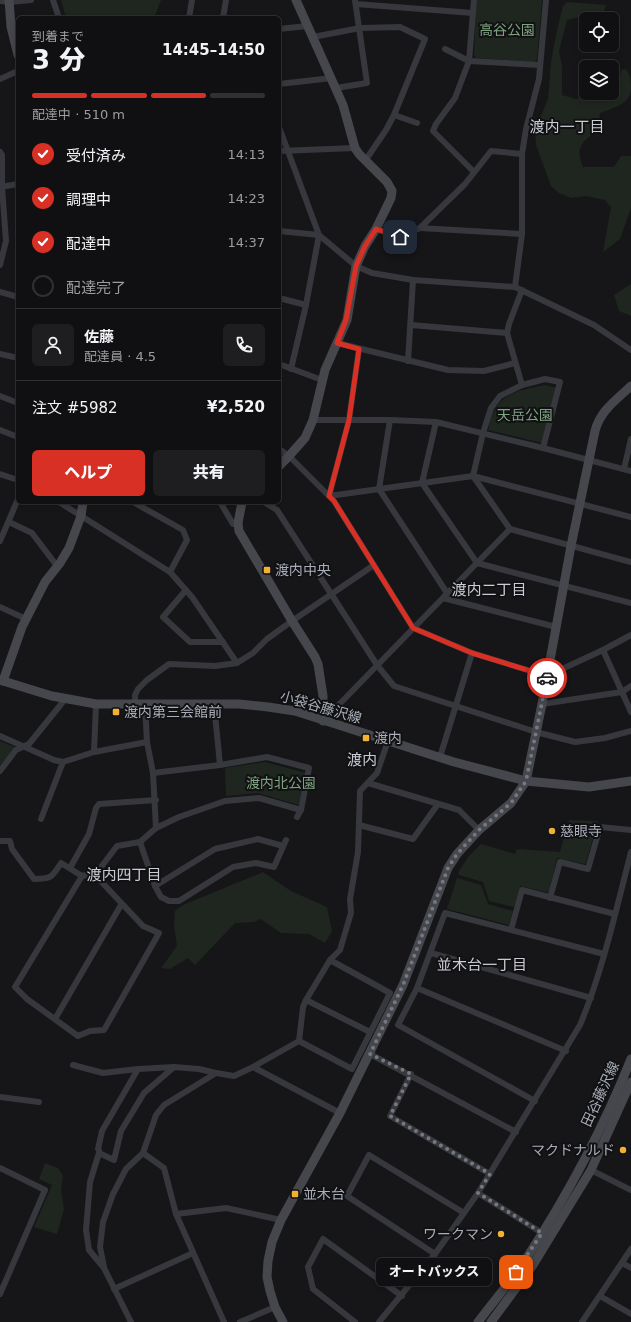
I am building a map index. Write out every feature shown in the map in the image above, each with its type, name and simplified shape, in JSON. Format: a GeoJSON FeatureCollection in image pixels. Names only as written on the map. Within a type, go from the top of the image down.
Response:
{"type":"FeatureCollection","features":[{"type":"Feature","properties":{"kind":"street"},"geometry":{"type":"LineString","coordinates":[[0,1],[31,0]]}},
{"type":"Feature","properties":{"kind":"street"},"geometry":{"type":"LineString","coordinates":[[52,0],[58,16]]}},
{"type":"Feature","properties":{"kind":"street"},"geometry":{"type":"LineString","coordinates":[[188,16],[192,0]]}},
{"type":"Feature","properties":{"kind":"street"},"geometry":{"type":"LineString","coordinates":[[223,16],[226,0]]}},
{"type":"Feature","properties":{"kind":"street"},"geometry":{"type":"LineString","coordinates":[[281,464],[305,438],[313,420],[322,380],[346,320],[356,266],[391,198],[392,191],[383,177],[358,154],[343,105],[296,0]]}},
{"type":"Feature","properties":{"kind":"street"},"geometry":{"type":"LineString","coordinates":[[474,0],[469,61],[455,98],[433,130],[474,172]]}},
{"type":"Feature","properties":{"kind":"street"},"geometry":{"type":"LineString","coordinates":[[515,287],[522,234],[522,154],[526,129],[539,79],[546,0]]}},
{"type":"Feature","properties":{"kind":"street"},"geometry":{"type":"LineString","coordinates":[[10,1],[11,27],[16,47]]}},
{"type":"Feature","properties":{"kind":"street"},"geometry":{"type":"LineString","coordinates":[[336,88],[367,83],[355,2],[473,13]]}},
{"type":"Feature","properties":{"kind":"street"},"geometry":{"type":"LineString","coordinates":[[281,29],[307,26]]}},
{"type":"Feature","properties":{"kind":"street"},"geometry":{"type":"LineString","coordinates":[[313,37],[360,28],[400,27],[425,39],[394,115],[386,130],[365,161]]}},
{"type":"Feature","properties":{"kind":"street"},"geometry":{"type":"LineString","coordinates":[[446,49],[469,61],[540,65]]}},
{"type":"Feature","properties":{"kind":"street"},"geometry":{"type":"LineString","coordinates":[[0,79],[16,72]]}},
{"type":"Feature","properties":{"kind":"street"},"geometry":{"type":"LineString","coordinates":[[281,84],[332,78]]}},
{"type":"Feature","properties":{"kind":"street"},"geometry":{"type":"LineString","coordinates":[[394,115],[417,123]]}},
{"type":"Feature","properties":{"kind":"street"},"geometry":{"type":"LineString","coordinates":[[281,132],[319,235],[356,266],[372,273],[413,280],[515,287],[594,325],[631,350]]}},
{"type":"Feature","properties":{"kind":"street"},"geometry":{"type":"LineString","coordinates":[[281,151],[355,148]]}},
{"type":"Feature","properties":{"kind":"street"},"geometry":{"type":"LineString","coordinates":[[376,229],[400,237],[420,228],[465,184],[491,151],[522,154]]}},
{"type":"Feature","properties":{"kind":"street"},"geometry":{"type":"LineString","coordinates":[[0,152],[2,155],[1,187],[6,241],[0,265]]}},
{"type":"Feature","properties":{"kind":"street"},"geometry":{"type":"LineString","coordinates":[[1,187],[16,184]]}},
{"type":"Feature","properties":{"kind":"street"},"geometry":{"type":"LineString","coordinates":[[420,228],[522,234]]}},
{"type":"Feature","properties":{"kind":"street"},"geometry":{"type":"LineString","coordinates":[[281,231],[319,235]]}},
{"type":"Feature","properties":{"kind":"street"},"geometry":{"type":"LineString","coordinates":[[291,369],[306,305],[319,235]]}},
{"type":"Feature","properties":{"kind":"street"},"geometry":{"type":"LineString","coordinates":[[408,361],[413,280]]}},
{"type":"Feature","properties":{"kind":"street"},"geometry":{"type":"LineString","coordinates":[[522,290],[507,333],[522,385]]}},
{"type":"Feature","properties":{"kind":"street"},"geometry":{"type":"LineString","coordinates":[[0,292],[16,296]]}},
{"type":"Feature","properties":{"kind":"street"},"geometry":{"type":"LineString","coordinates":[[281,299],[306,305]]}},
{"type":"Feature","properties":{"kind":"street"},"geometry":{"type":"LineString","coordinates":[[411,325],[507,333]]}},
{"type":"Feature","properties":{"kind":"street"},"geometry":{"type":"LineString","coordinates":[[337,343],[448,370],[484,372],[515,363]]}},
{"type":"Feature","properties":{"kind":"street"},"geometry":{"type":"LineString","coordinates":[[329,496],[349,420],[359,349]]}},
{"type":"Feature","properties":{"kind":"street"},"geometry":{"type":"LineString","coordinates":[[0,354],[16,358]]}},
{"type":"Feature","properties":{"kind":"street"},"geometry":{"type":"LineString","coordinates":[[281,365],[322,380]]}},
{"type":"Feature","properties":{"kind":"street"},"geometry":{"type":"LineString","coordinates":[[543,448],[560,382],[545,379],[522,385],[500,396],[491,408],[483,433],[473,476],[510,529],[631,562]]}},
{"type":"Feature","properties":{"kind":"street"},"geometry":{"type":"LineString","coordinates":[[284,1322],[275,1307],[267,1277],[268,1261],[272,1242],[281,1220],[340,1113],[403,985],[448,868],[457,854],[479,830],[511,803],[526,781],[588,460],[597,422],[603,411],[631,386]]}},
{"type":"Feature","properties":{"kind":"street"},"geometry":{"type":"LineString","coordinates":[[0,396],[16,402]]}},
{"type":"Feature","properties":{"kind":"street"},"geometry":{"type":"LineString","coordinates":[[313,420],[390,420],[436,422],[631,471]]}},
{"type":"Feature","properties":{"kind":"street"},"geometry":{"type":"LineString","coordinates":[[390,420],[379,489],[445,595],[556,627]]}},
{"type":"Feature","properties":{"kind":"street"},"geometry":{"type":"LineString","coordinates":[[436,422],[422,484],[476,563],[631,603]]}},
{"type":"Feature","properties":{"kind":"street"},"geometry":{"type":"LineString","coordinates":[[0,430],[16,436]]}},
{"type":"Feature","properties":{"kind":"street"},"geometry":{"type":"LineString","coordinates":[[624,469],[631,438]]}},
{"type":"Feature","properties":{"kind":"street"},"geometry":{"type":"LineString","coordinates":[[281,450],[289,456],[334,501],[413,628],[472,653],[547,676],[604,650],[631,635]]}},
{"type":"Feature","properties":{"kind":"street"},"geometry":{"type":"LineString","coordinates":[[0,474],[16,479]]}},
{"type":"Feature","properties":{"kind":"street"},"geometry":{"type":"LineString","coordinates":[[329,496],[473,476],[631,516]]}},
{"type":"Feature","properties":{"kind":"street"},"geometry":{"type":"LineString","coordinates":[[0,541],[16,504]]}},
{"type":"Feature","properties":{"kind":"street"},"geometry":{"type":"LineString","coordinates":[[63,504],[170,572],[192,597],[237,663]]}},
{"type":"Feature","properties":{"kind":"street"},"geometry":{"type":"LineString","coordinates":[[2,680],[26,619],[45,582],[68,548],[81,516],[83,504]]}},
{"type":"Feature","properties":{"kind":"street"},"geometry":{"type":"LineString","coordinates":[[137,504],[183,530],[187,540],[170,572]]}},
{"type":"Feature","properties":{"kind":"street"},"geometry":{"type":"LineString","coordinates":[[221,504],[233,524],[238,523]]}},
{"type":"Feature","properties":{"kind":"street"},"geometry":{"type":"LineString","coordinates":[[242,504],[238,523],[239,531],[318,664],[323,720]]}},
{"type":"Feature","properties":{"kind":"street"},"geometry":{"type":"LineString","coordinates":[[267,504],[277,510],[377,665],[394,686],[536,732],[575,742],[605,738],[631,731]]}},
{"type":"Feature","properties":{"kind":"street"},"geometry":{"type":"LineString","coordinates":[[9,522],[32,533],[57,566]]}},
{"type":"Feature","properties":{"kind":"street"},"geometry":{"type":"LineString","coordinates":[[323,720],[510,529]]}},
{"type":"Feature","properties":{"kind":"street"},"geometry":{"type":"LineString","coordinates":[[156,828],[156,800],[153,773],[140,705],[136,695],[138,689],[147,680],[169,664],[215,666],[237,663],[253,654],[267,639],[331,593],[374,566]]}},
{"type":"Feature","properties":{"kind":"street"},"geometry":{"type":"LineString","coordinates":[[186,590],[163,617],[190,642],[223,642]]}},
{"type":"Feature","properties":{"kind":"street"},"geometry":{"type":"LineString","coordinates":[[0,607],[26,619]]}},
{"type":"Feature","properties":{"kind":"street"},"geometry":{"type":"LineString","coordinates":[[604,650],[631,712]]}},
{"type":"Feature","properties":{"kind":"street"},"geometry":{"type":"LineString","coordinates":[[440,757],[472,653]]}},
{"type":"Feature","properties":{"kind":"street","name":"小袋谷藤沢線"},"geometry":{"type":"LineString","coordinates":[[2,680],[52,696],[96,704],[214,704],[268,707],[295,711],[440,757],[526,781],[588,787],[631,781]]}},
{"type":"Feature","properties":{"kind":"street"},"geometry":{"type":"LineString","coordinates":[[542,704],[622,692],[631,686]]}},
{"type":"Feature","properties":{"kind":"street"},"geometry":{"type":"LineString","coordinates":[[0,771],[16,750],[29,744],[66,698]]}},
{"type":"Feature","properties":{"kind":"street"},"geometry":{"type":"LineString","coordinates":[[94,752],[96,704]]}},
{"type":"Feature","properties":{"kind":"street"},"geometry":{"type":"LineString","coordinates":[[214,704],[220,765]]}},
{"type":"Feature","properties":{"kind":"street"},"geometry":{"type":"LineString","coordinates":[[0,736],[54,760],[63,762],[94,752],[147,742]]}},
{"type":"Feature","properties":{"kind":"street"},"geometry":{"type":"LineString","coordinates":[[299,1040],[306,1000],[330,960],[340,950],[351,912],[350,899],[358,852],[360,791],[377,773],[388,741]]}},
{"type":"Feature","properties":{"kind":"street"},"geometry":{"type":"LineString","coordinates":[[153,773],[220,765],[267,757],[309,768],[301,810],[297,817]]}},
{"type":"Feature","properties":{"kind":"street"},"geometry":{"type":"LineString","coordinates":[[42,819],[63,762]]}},
{"type":"Feature","properties":{"kind":"street"},"geometry":{"type":"LineString","coordinates":[[368,783],[459,810],[479,830]]}},
{"type":"Feature","properties":{"kind":"street"},"geometry":{"type":"LineString","coordinates":[[0,841],[10,841],[12,849],[34,879],[52,877],[62,863],[82,876],[95,875],[118,846],[140,842],[156,828],[179,817],[225,801],[259,798],[301,810]]}},
{"type":"Feature","properties":{"kind":"street"},"geometry":{"type":"LineString","coordinates":[[70,868],[89,834],[96,808],[99,804],[156,800]]}},
{"type":"Feature","properties":{"kind":"street"},"geometry":{"type":"LineString","coordinates":[[359,825],[413,839],[438,804]]}},
{"type":"Feature","properties":{"kind":"street"},"geometry":{"type":"LineString","coordinates":[[550,898],[560,862],[588,869],[600,827],[631,830]]}},
{"type":"Feature","properties":{"kind":"street"},"geometry":{"type":"LineString","coordinates":[[140,842],[155,886],[161,897],[169,901],[179,901],[233,867],[256,863],[274,867],[285,843],[258,839],[215,849],[155,886]]}},
{"type":"Feature","properties":{"kind":"street"},"geometry":{"type":"LineString","coordinates":[[379,1322],[402,1296],[435,1254],[478,1193],[566,1051],[580,1025],[591,998],[604,954],[631,852]]}},
{"type":"Feature","properties":{"kind":"street"},"geometry":{"type":"LineString","coordinates":[[82,876],[15,987],[27,999],[78,1036],[90,1031],[104,1030],[159,934],[143,926],[95,875]]}},
{"type":"Feature","properties":{"kind":"street"},"geometry":{"type":"LineString","coordinates":[[511,930],[522,890],[615,914]]}},
{"type":"Feature","properties":{"kind":"street"},"geometry":{"type":"LineString","coordinates":[[55,1018],[122,905]]}},
{"type":"Feature","properties":{"kind":"street"},"geometry":{"type":"LineString","coordinates":[[535,1101],[398,1025],[431,953],[445,913],[604,954]]}},
{"type":"Feature","properties":{"kind":"street"},"geometry":{"type":"LineString","coordinates":[[431,953],[591,998]]}},
{"type":"Feature","properties":{"kind":"street"},"geometry":{"type":"LineString","coordinates":[[299,1040],[352,1069],[390,993],[330,960]]}},
{"type":"Feature","properties":{"kind":"street"},"geometry":{"type":"LineString","coordinates":[[416,988],[566,1051]]}},
{"type":"Feature","properties":{"kind":"street"},"geometry":{"type":"LineString","coordinates":[[306,1000],[370,1032]]}},
{"type":"Feature","properties":{"kind":"street"},"geometry":{"type":"LineString","coordinates":[[73,1065],[103,1072],[138,1068],[174,1067],[199,1069],[234,1076],[253,1067],[299,1040]]}},
{"type":"Feature","properties":{"kind":"street"},"geometry":{"type":"LineString","coordinates":[[370,1054],[411,1074],[516,1132]]}},
{"type":"Feature","properties":{"kind":"street","name":"田谷藤沢線"},"geometry":{"type":"LineString","coordinates":[[478,1322],[525,1260],[542,1233],[583,1162],[619,1088],[631,1059]]}},
{"type":"Feature","properties":{"kind":"street"},"geometry":{"type":"LineString","coordinates":[[99,1153],[114,1160],[121,1131],[144,1093],[174,1067]]}},
{"type":"Feature","properties":{"kind":"street"},"geometry":{"type":"LineString","coordinates":[[253,1067],[340,1113]]}},
{"type":"Feature","properties":{"kind":"street"},"geometry":{"type":"LineString","coordinates":[[131,1322],[104,1268],[89,1250],[86,1230],[90,1182],[99,1153],[98,1149],[102,1131],[138,1068]]}},
{"type":"Feature","properties":{"kind":"street"},"geometry":{"type":"LineString","coordinates":[[104,1268],[100,1247],[103,1222],[113,1194],[126,1170],[142,1152],[156,1115],[164,1105],[216,1073]]}},
{"type":"Feature","properties":{"kind":"street"},"geometry":{"type":"LineString","coordinates":[[411,1074],[390,1116],[490,1174]]}},
{"type":"Feature","properties":{"kind":"street","name":"田谷藤沢線"},"geometry":{"type":"LineString","coordinates":[[491,1322],[533,1265],[591,1170],[631,1082]]}},
{"type":"Feature","properties":{"kind":"street"},"geometry":{"type":"LineString","coordinates":[[0,1097],[39,1102]]}},
{"type":"Feature","properties":{"kind":"street"},"geometry":{"type":"LineString","coordinates":[[142,1152],[164,1168],[176,1214],[224,1322]]}},
{"type":"Feature","properties":{"kind":"street"},"geometry":{"type":"LineString","coordinates":[[435,1254],[347,1196],[369,1155],[464,1213]]}},
{"type":"Feature","properties":{"kind":"street"},"geometry":{"type":"LineString","coordinates":[[0,1169],[45,1190],[3,1280],[0,1294]]}},
{"type":"Feature","properties":{"kind":"street"},"geometry":{"type":"LineString","coordinates":[[591,1170],[631,1190]]}},
{"type":"Feature","properties":{"kind":"street"},"geometry":{"type":"LineString","coordinates":[[478,1193],[542,1233]]}},
{"type":"Feature","properties":{"kind":"street"},"geometry":{"type":"LineString","coordinates":[[176,1214],[226,1208],[281,1220]]}},
{"type":"Feature","properties":{"kind":"street"},"geometry":{"type":"LineString","coordinates":[[354,1322],[313,1289],[308,1266],[323,1239],[402,1296]]}},
{"type":"Feature","properties":{"kind":"street"},"geometry":{"type":"LineString","coordinates":[[582,1322],[631,1249]]}},
{"type":"Feature","properties":{"kind":"street"},"geometry":{"type":"LineString","coordinates":[[114,1289],[193,1253]]}},
{"type":"Feature","properties":{"kind":"street"},"geometry":{"type":"LineString","coordinates":[[622,1263],[631,1268]]}},
{"type":"Feature","properties":{"kind":"street"},"geometry":{"type":"LineString","coordinates":[[600,1296],[631,1314]]}},
{"type":"Feature","properties":{"kind":"street"},"geometry":{"type":"LineString","coordinates":[[240,1322],[275,1307]]}},
{"type":"Feature","properties":{"kind":"green space"},"geometry":{"type":"Polygon","coordinates":[[[61,0],[161,0],[155,16],[65,16],[61,0]]]}},
{"type":"Feature","properties":{"kind":"green space","name":"高谷公園"},"geometry":{"type":"Polygon","coordinates":[[[476,0],[542,0],[537,59],[534,62],[476,58],[474,55],[476,0]]]}},
{"type":"Feature","properties":{"kind":"green space"},"geometry":{"type":"Polygon","coordinates":[[[567,2],[606,5],[604,11],[579,12],[579,17],[567,20],[559,51],[562,66],[562,95],[576,99],[579,98],[579,100],[619,100],[621,70],[626,69],[630,79],[631,87],[628,98],[625,102],[616,107],[600,113],[598,130],[584,141],[580,149],[583,167],[614,167],[621,156],[631,156],[631,208],[620,239],[603,252],[611,207],[605,200],[586,196],[571,198],[559,193],[551,186],[536,145],[535,130],[548,99],[551,62],[563,6],[567,2]]]}},
{"type":"Feature","properties":{"kind":"green space"},"geometry":{"type":"Polygon","coordinates":[[[631,284],[631,316],[619,311],[614,295],[631,284]]]}},
{"type":"Feature","properties":{"kind":"green space","name":"天岳公園"},"geometry":{"type":"Polygon","coordinates":[[[545,385],[557,388],[542,443],[488,430],[494,411],[504,398],[517,392],[545,385]]]}},
{"type":"Feature","properties":{"kind":"green space"},"geometry":{"type":"Polygon","coordinates":[[[0,741],[17,748],[0,765],[0,741]]]}},
{"type":"Feature","properties":{"kind":"green space","name":"渡内北公園"},"geometry":{"type":"Polygon","coordinates":[[[265,762],[306,773],[299,805],[258,793],[226,796],[225,768],[265,762]]]}},
{"type":"Feature","properties":{"kind":"green space"},"geometry":{"type":"Polygon","coordinates":[[[569,820],[598,821],[586,863],[584,864],[557,858],[549,891],[546,892],[520,886],[514,907],[489,901],[483,882],[459,875],[458,873],[468,857],[481,844],[515,854],[517,849],[560,852],[569,820]]]}},
{"type":"Feature","properties":{"kind":"green space"},"geometry":{"type":"Polygon","coordinates":[[[263,872],[291,891],[327,907],[332,931],[325,943],[309,934],[281,933],[261,919],[254,922],[235,923],[195,965],[188,958],[170,969],[161,968],[177,946],[174,925],[175,911],[183,905],[263,872]]]}},
{"type":"Feature","properties":{"kind":"green space"},"geometry":{"type":"Polygon","coordinates":[[[457,878],[481,885],[488,904],[513,911],[509,925],[447,909],[457,878]]]}},
{"type":"Feature","properties":{"kind":"green space"},"geometry":{"type":"Polygon","coordinates":[[[45,1163],[58,1168],[63,1176],[61,1190],[64,1209],[57,1234],[34,1227],[52,1185],[39,1179],[45,1163]]]}},
{"type":"Feature","properties":{"kind":"way so far"},"geometry":{"type":"LineString","coordinates":[[516,1272],[542,1233],[478,1193],[490,1174],[390,1116],[411,1074],[370,1054],[403,985],[448,868],[457,854],[479,830],[511,803],[526,781],[547,678]]}},
{"type":"Feature","properties":{"kind":"place","name":"渡内中央"},"geometry":{"type":"Point","coordinates":[267,570]}},
{"type":"Feature","properties":{"kind":"place","name":"渡内第三会館前"},"geometry":{"type":"Point","coordinates":[116,712]}},
{"type":"Feature","properties":{"kind":"place","name":"渡内"},"geometry":{"type":"Point","coordinates":[366,738]}},
{"type":"Feature","properties":{"kind":"place","name":"慈眼寺"},"geometry":{"type":"Point","coordinates":[552,831]}},
{"type":"Feature","properties":{"kind":"place","name":"マクドナルド"},"geometry":{"type":"Point","coordinates":[623,1150]}},
{"type":"Feature","properties":{"kind":"place","name":"並木台"},"geometry":{"type":"Point","coordinates":[295,1194]}},
{"type":"Feature","properties":{"kind":"place","name":"ワークマン"},"geometry":{"type":"Point","coordinates":[501,1234]}},
{"type":"Feature","properties":{"kind":"place","name":"オートバックス"},"geometry":{"type":"Point","coordinates":[516,1272]}},
{"type":"Feature","properties":{"kind":"district","name":"渡内一丁目"},"geometry":{"type":"Point","coordinates":[567,127]}},
{"type":"Feature","properties":{"kind":"district","name":"渡内二丁目"},"geometry":{"type":"Point","coordinates":[489,590]}},
{"type":"Feature","properties":{"kind":"district","name":"渡内"},"geometry":{"type":"Point","coordinates":[362,760]}},
{"type":"Feature","properties":{"kind":"district","name":"渡内四丁目"},"geometry":{"type":"Point","coordinates":[124,875]}},
{"type":"Feature","properties":{"kind":"district","name":"並木台一丁目"},"geometry":{"type":"Point","coordinates":[482,965]}},
{"type":"Feature","properties":{"kind":"route"},"geometry":{"type":"LineString","coordinates":[[400,237],[376,229],[365,246],[356,266],[346,320],[337,343],[359,349],[349,420],[329,496],[334,501],[413,628],[472,653],[547,676],[547,678]]}}]}
